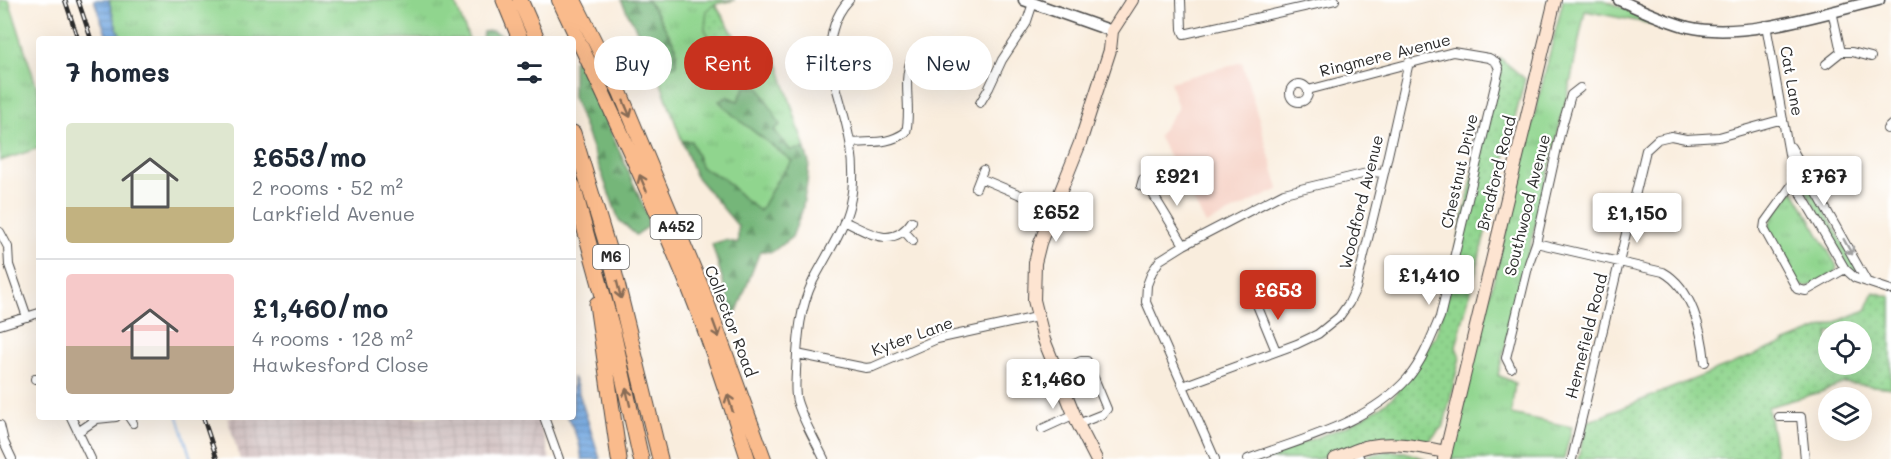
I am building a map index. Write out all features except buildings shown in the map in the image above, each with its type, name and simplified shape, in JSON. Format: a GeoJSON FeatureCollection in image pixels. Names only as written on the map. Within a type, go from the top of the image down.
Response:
{"type":"FeatureCollection","features":[{"type":"Feature","properties":{"kind":"highway"},"geometry":{"type":"LineString","coordinates":[[504,0],[519,36]]}},
{"type":"Feature","properties":{"kind":"highway"},"geometry":{"type":"LineString","coordinates":[[520,0],[536,36]]}},
{"type":"Feature","properties":{"kind":"highway","name":"Collector Road"},"geometry":{"type":"LineString","coordinates":[[559,0],[610,107],[690,290],[715,356],[748,459]]}},
{"type":"Feature","properties":{"kind":"highway","name":"Collector Road"},"geometry":{"type":"LineString","coordinates":[[574,0],[620,92],[701,286],[764,459]]}},
{"type":"Feature","properties":{"kind":"highway","name":"M6"},"geometry":{"type":"LineString","coordinates":[[576,143],[610,255],[641,382],[645,457]]}},
{"type":"Feature","properties":{"kind":"highway","name":"M6"},"geometry":{"type":"LineString","coordinates":[[576,196],[645,457]]}},
{"type":"Feature","properties":{"kind":"highway"},"geometry":{"type":"LineString","coordinates":[[579,207],[597,308],[619,459]]}},
{"type":"Feature","properties":{"kind":"highway"},"geometry":{"type":"LineString","coordinates":[[641,382],[660,459]]}},
{"type":"Feature","properties":{"kind":"main road"},"geometry":{"type":"LineString","coordinates":[[1096,459],[1057,372],[1037,317],[1034,300],[1035,263],[1080,143],[1110,50],[1112,32],[1132,0]]}},
{"type":"Feature","properties":{"kind":"main road","name":"Bradford Road"},"geometry":{"type":"LineString","coordinates":[[1445,455],[1555,0]]}},
{"type":"Feature","properties":{"kind":"main road"},"geometry":{"type":"LineString","coordinates":[[1335,459],[1358,455],[1369,446],[1391,444],[1445,455]]}},
{"type":"Feature","properties":{"kind":"street"},"geometry":{"type":"LineString","coordinates":[[825,459],[798,404],[795,393],[798,326],[804,302],[844,221],[850,202],[854,170],[851,143],[830,64],[832,30],[840,11],[848,0]]}},
{"type":"Feature","properties":{"kind":"street"},"geometry":{"type":"LineString","coordinates":[[1181,0],[1184,34],[1335,0]]}},
{"type":"Feature","properties":{"kind":"street"},"geometry":{"type":"LineString","coordinates":[[1619,0],[1690,27],[1715,31],[1767,25],[1879,0]]}},
{"type":"Feature","properties":{"kind":"street"},"geometry":{"type":"LineString","coordinates":[[980,103],[1002,60],[1026,24],[1029,2],[1112,32]]}},
{"type":"Feature","properties":{"kind":"street"},"geometry":{"type":"LineString","coordinates":[[1832,11],[1841,52]]}},
{"type":"Feature","properties":{"kind":"street","name":"Cat Lane"},"geometry":{"type":"LineString","coordinates":[[1767,25],[1794,182],[1845,269],[1855,278],[1891,290]]}},
{"type":"Feature","properties":{"kind":"street","name":"Ringmere Avenue"},"geometry":{"type":"LineString","coordinates":[[1308,90],[1444,53],[1461,52],[1489,58],[1496,62],[1499,69]]}},
{"type":"Feature","properties":{"kind":"street"},"geometry":{"type":"LineString","coordinates":[[1826,64],[1841,52],[1852,52],[1871,57]]}},
{"type":"Feature","properties":{"kind":"street","name":"Woodford Avenue"},"geometry":{"type":"LineString","coordinates":[[1183,386],[1318,334],[1339,317],[1349,303],[1356,288],[1408,62]]}},
{"type":"Feature","properties":{"kind":"street","name":"Chestnut Drive"},"geometry":{"type":"LineString","coordinates":[[1248,459],[1360,416],[1388,397],[1408,377],[1424,353],[1440,316],[1499,69]]}},
{"type":"Feature","properties":{"kind":"street","name":"Southwood Avenue"},"geometry":{"type":"LineString","coordinates":[[1512,368],[1506,358],[1536,243],[1561,130],[1571,95],[1580,88]]}},
{"type":"Feature","properties":{"kind":"street"},"geometry":{"type":"LineString","coordinates":[[851,143],[884,143],[896,140],[906,132],[910,118],[908,90]]}},
{"type":"Feature","properties":{"kind":"street","name":"Hernefield Road"},"geometry":{"type":"LineString","coordinates":[[1572,459],[1646,150],[1658,139],[1671,136],[1719,137],[1783,119]]}},
{"type":"Feature","properties":{"kind":"street","name":"Cat Lane"},"geometry":{"type":"LineString","coordinates":[[1788,141],[1867,282]]}},
{"type":"Feature","properties":{"kind":"street"},"geometry":{"type":"LineString","coordinates":[[1215,459],[1146,302],[1147,285],[1152,272],[1160,260],[1184,244],[1284,193],[1371,172],[1384,173]]}},
{"type":"Feature","properties":{"kind":"street"},"geometry":{"type":"LineString","coordinates":[[976,188],[982,174],[1054,209]]}},
{"type":"Feature","properties":{"kind":"street"},"geometry":{"type":"LineString","coordinates":[[1143,179],[1141,186],[1151,191],[1184,244]]}},
{"type":"Feature","properties":{"kind":"street"},"geometry":{"type":"LineString","coordinates":[[1794,182],[1765,222],[1764,229],[1789,276],[1797,289],[1806,291],[1845,269]]}},
{"type":"Feature","properties":{"kind":"street"},"geometry":{"type":"LineString","coordinates":[[844,221],[883,237],[894,237],[905,232],[912,221]]}},
{"type":"Feature","properties":{"kind":"street"},"geometry":{"type":"LineString","coordinates":[[0,232],[8,247],[9,265],[27,317]]}},
{"type":"Feature","properties":{"kind":"street"},"geometry":{"type":"LineString","coordinates":[[905,232],[913,241]]}},
{"type":"Feature","properties":{"kind":"street"},"geometry":{"type":"LineString","coordinates":[[1536,243],[1663,272],[1674,278],[1682,286],[1695,316],[1705,362]]}},
{"type":"Feature","properties":{"kind":"street"},"geometry":{"type":"LineString","coordinates":[[1255,300],[1276,351]]}},
{"type":"Feature","properties":{"kind":"street"},"geometry":{"type":"LineString","coordinates":[[0,326],[36,314]]}},
{"type":"Feature","properties":{"kind":"street","name":"Kyter Lane"},"geometry":{"type":"LineString","coordinates":[[797,354],[866,368],[873,367],[937,339],[1037,317]]}},
{"type":"Feature","properties":{"kind":"street"},"geometry":{"type":"LineString","coordinates":[[1042,429],[1103,414],[1107,409],[1087,361],[1081,361],[1057,372]]}},
{"type":"Feature","properties":{"kind":"street"},"geometry":{"type":"LineString","coordinates":[[1779,417],[1801,417],[1805,459]]}},
{"type":"Feature","properties":{"kind":"street"},"geometry":{"type":"LineString","coordinates":[[72,420],[91,459]]}},
{"type":"Feature","properties":{"kind":"street"},"geometry":{"type":"LineString","coordinates":[[78,432],[96,420]]}},
{"type":"Feature","properties":{"kind":"street"},"geometry":{"type":"LineString","coordinates":[[545,420],[559,459]]}},
{"type":"Feature","properties":{"kind":"street"},"geometry":{"type":"LineString","coordinates":[[0,425],[2,443],[12,459]]}},
{"type":"Feature","properties":{"kind":"shaded area"},"geometry":{"type":"Polygon","coordinates":[[[1242,62],[1279,189],[1206,224],[1158,136],[1178,108],[1170,82],[1242,62]]]}},
{"type":"Feature","properties":{"kind":"shaded area"},"geometry":{"type":"Polygon","coordinates":[[[228,420],[539,420],[550,459],[240,459],[228,420]]]}},
{"type":"Feature","properties":{"kind":"green space"},"geometry":{"type":"Polygon","coordinates":[[[0,0],[9,0],[36,85],[36,149],[0,161],[0,0]]]}},
{"type":"Feature","properties":{"kind":"green space"},"geometry":{"type":"Polygon","coordinates":[[[109,0],[454,0],[468,36],[121,36],[109,0]]]}},
{"type":"Feature","properties":{"kind":"green space"},"geometry":{"type":"Polygon","coordinates":[[[621,0],[647,0],[670,36],[640,36],[621,0]]]}},
{"type":"Feature","properties":{"kind":"green space"},"geometry":{"type":"Polygon","coordinates":[[[647,0],[735,0],[715,4],[726,36],[684,36],[684,90],[773,90],[773,56],[776,56],[805,149],[790,150],[774,130],[734,116],[792,161],[776,182],[760,211],[724,179],[702,168],[691,141],[682,141],[663,90],[672,90],[672,66],[675,66],[676,47],[672,36],[670,36],[647,0]]]}},
{"type":"Feature","properties":{"kind":"green space"},"geometry":{"type":"Polygon","coordinates":[[[1563,0],[1604,0],[1657,23],[1657,25],[1585,11],[1570,84],[1498,375],[1515,383],[1511,414],[1572,427],[1564,459],[1449,459],[1563,0]]]}},
{"type":"Feature","properties":{"kind":"green space"},"geometry":{"type":"Polygon","coordinates":[[[715,4],[735,36],[708,36],[705,29],[707,10],[715,4]]]}},
{"type":"Feature","properties":{"kind":"green space"},"geometry":{"type":"Polygon","coordinates":[[[492,31],[503,36],[482,36],[483,32],[492,31]]]}},
{"type":"Feature","properties":{"kind":"green space"},"geometry":{"type":"Polygon","coordinates":[[[672,40],[676,47],[676,66],[672,66],[672,40]]]}},
{"type":"Feature","properties":{"kind":"green space"},"geometry":{"type":"Polygon","coordinates":[[[579,58],[648,217],[647,227],[636,235],[619,220],[576,105],[576,60],[579,58]]]}},
{"type":"Feature","properties":{"kind":"green space"},"geometry":{"type":"Polygon","coordinates":[[[1500,58],[1525,79],[1456,347],[1460,357],[1444,425],[1431,439],[1425,441],[1400,438],[1382,439],[1353,446],[1318,459],[1260,459],[1349,425],[1379,408],[1394,396],[1436,335],[1500,58]]]}},
{"type":"Feature","properties":{"kind":"green space"},"geometry":{"type":"Polygon","coordinates":[[[744,90],[761,90],[780,125],[774,130],[790,150],[805,149],[809,163],[802,211],[792,237],[772,252],[760,251],[734,319],[712,244],[725,240],[738,243],[738,226],[695,175],[682,141],[691,141],[702,168],[724,179],[760,211],[776,182],[792,161],[734,116],[719,101],[728,97],[738,101],[744,90]]]}},
{"type":"Feature","properties":{"kind":"green space"},"geometry":{"type":"Polygon","coordinates":[[[1792,159],[1795,159],[1858,269],[1855,272],[1848,267],[1796,173],[1792,159]]]}},
{"type":"Feature","properties":{"kind":"green space"},"geometry":{"type":"Polygon","coordinates":[[[1793,190],[1837,266],[1835,273],[1807,287],[1798,285],[1768,231],[1774,214],[1793,190]]]}},
{"type":"Feature","properties":{"kind":"green space"},"geometry":{"type":"Polygon","coordinates":[[[1874,292],[1891,297],[1891,388],[1844,383],[1834,387],[1818,387],[1818,393],[1768,407],[1777,459],[1578,459],[1587,422],[1818,329],[1818,375],[1872,375],[1872,321],[1839,321],[1866,310],[1874,292]]]}},
{"type":"Feature","properties":{"kind":"green space"},"geometry":{"type":"Polygon","coordinates":[[[1388,451],[1405,452],[1426,459],[1366,459],[1367,456],[1388,451]]]}},
{"type":"Feature","properties":{"kind":"water"},"geometry":{"type":"Polygon","coordinates":[[[94,0],[109,0],[121,36],[107,36],[94,0]]]}},
{"type":"Feature","properties":{"kind":"water"},"geometry":{"type":"Polygon","coordinates":[[[576,384],[600,459],[582,459],[579,442],[569,420],[576,420],[576,384]]]}},
{"type":"Feature","properties":{"kind":"waterway"},"geometry":{"type":"LineString","coordinates":[[179,420],[191,459]]}},
{"type":"Feature","properties":{"kind":"railway"},"geometry":{"type":"LineString","coordinates":[[65,0],[77,36]]}},
{"type":"Feature","properties":{"kind":"railway"},"geometry":{"type":"LineString","coordinates":[[78,0],[90,36]]}},
{"type":"Feature","properties":{"kind":"railway"},"geometry":{"type":"LineString","coordinates":[[204,420],[217,459]]}}]}
